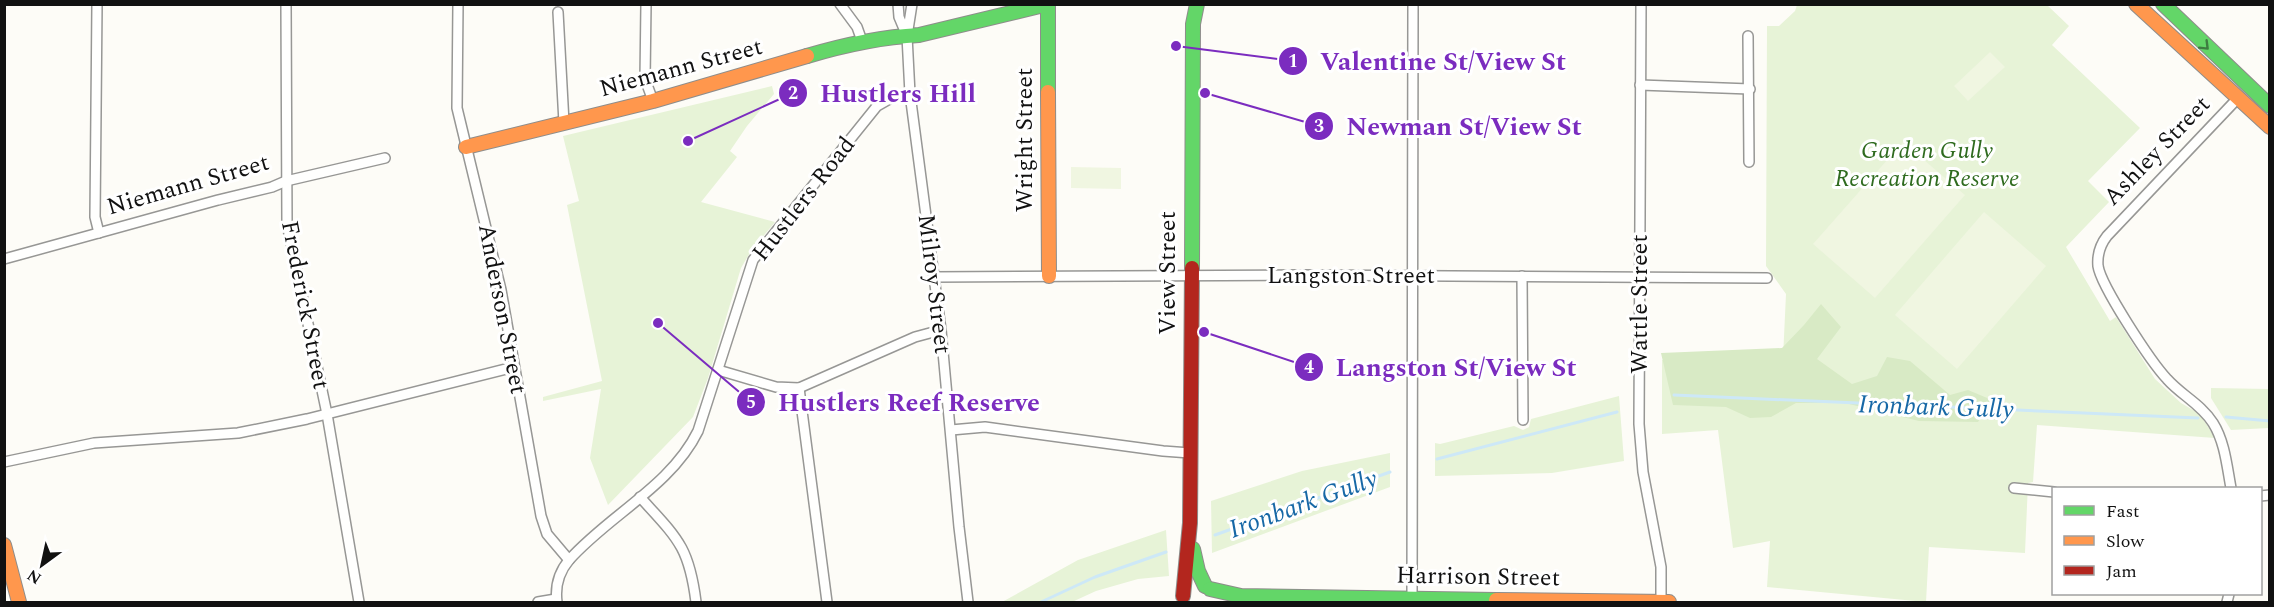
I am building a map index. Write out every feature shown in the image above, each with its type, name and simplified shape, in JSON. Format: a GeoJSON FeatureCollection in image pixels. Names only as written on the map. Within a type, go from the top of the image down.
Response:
{"type":"FeatureCollection","features":[{"type":"Feature","properties":{"kind":"main road","name":"Niemann Street"},"geometry":{"type":"LineString","coordinates":[[466,147],[653,101],[862,41],[919,35],[1048,4]]}},
{"type":"Feature","properties":{"kind":"main road","name":"Wright Street"},"geometry":{"type":"LineString","coordinates":[[1048,4],[1049,276]]}},
{"type":"Feature","properties":{"kind":"main road","name":"View Street"},"geometry":{"type":"LineString","coordinates":[[1188,4],[1193,24]]}},
{"type":"Feature","properties":{"kind":"main road","name":"View Street"},"geometry":{"type":"LineString","coordinates":[[1182,600],[1190,523],[1193,24],[1197,4]]}},
{"type":"Feature","properties":{"kind":"main road"},"geometry":{"type":"LineString","coordinates":[[2136,4],[2270,127]]}},
{"type":"Feature","properties":{"kind":"main road"},"geometry":{"type":"LineString","coordinates":[[2163,4],[2270,106]]}},
{"type":"Feature","properties":{"kind":"main road","name":"Ashley Street"},"geometry":{"type":"LineString","coordinates":[[2238,98],[2249,87]]}},
{"type":"Feature","properties":{"kind":"main road","name":"View Street"},"geometry":{"type":"LineString","coordinates":[[1190,523],[1194,558],[1216,603]]}},
{"type":"Feature","properties":{"kind":"main road"},"geometry":{"type":"LineString","coordinates":[[4,545],[19,603]]}},
{"type":"Feature","properties":{"kind":"main road"},"geometry":{"type":"LineString","coordinates":[[4,579],[14,603]]}},
{"type":"Feature","properties":{"kind":"main road"},"geometry":{"type":"LineString","coordinates":[[1182,600],[1190,588],[1207,588]]}},
{"type":"Feature","properties":{"kind":"main road","name":"Harrison Street"},"geometry":{"type":"LineString","coordinates":[[1207,588],[1241,596],[1336,600],[1669,603]]}},
{"type":"Feature","properties":{"kind":"main road","name":"Harrison Street"},"geometry":{"type":"LineString","coordinates":[[1264,603],[1294,598]]}},
{"type":"Feature","properties":{"kind":"street"},"geometry":{"type":"LineString","coordinates":[[97,4],[95,217],[99,233]]}},
{"type":"Feature","properties":{"kind":"street","name":"Frederick Street"},"geometry":{"type":"LineString","coordinates":[[286,4],[287,224],[327,414],[359,603]]}},
{"type":"Feature","properties":{"kind":"street","name":"Anderson Street"},"geometry":{"type":"LineString","coordinates":[[458,4],[457,108],[497,274],[543,525],[553,543],[569,560]]}},
{"type":"Feature","properties":{"kind":"street"},"geometry":{"type":"LineString","coordinates":[[646,4],[645,79],[653,101]]}},
{"type":"Feature","properties":{"kind":"street"},"geometry":{"type":"LineString","coordinates":[[840,4],[857,27],[862,41]]}},
{"type":"Feature","properties":{"kind":"street"},"geometry":{"type":"LineString","coordinates":[[898,4],[899,17],[907,36]]}},
{"type":"Feature","properties":{"kind":"street"},"geometry":{"type":"LineString","coordinates":[[907,36],[912,4]]}},
{"type":"Feature","properties":{"kind":"street"},"geometry":{"type":"LineString","coordinates":[[1412,599],[1413,4]]}},
{"type":"Feature","properties":{"kind":"street","name":"Wattle Street"},"geometry":{"type":"LineString","coordinates":[[1641,4],[1640,450],[1661,567],[1661,602]]}},
{"type":"Feature","properties":{"kind":"street"},"geometry":{"type":"LineString","coordinates":[[558,12],[564,123]]}},
{"type":"Feature","properties":{"kind":"street","name":"Milroy Street"},"geometry":{"type":"LineString","coordinates":[[907,36],[910,94],[941,330],[968,603]]}},
{"type":"Feature","properties":{"kind":"street"},"geometry":{"type":"LineString","coordinates":[[1748,36],[1749,162]]}},
{"type":"Feature","properties":{"kind":"street"},"geometry":{"type":"LineString","coordinates":[[1640,85],[1750,89]]}},
{"type":"Feature","properties":{"kind":"street","name":"Hustlers Road"},"geometry":{"type":"LineString","coordinates":[[569,560],[676,464],[692,443],[698,431],[753,260],[877,106],[891,98],[910,94]]}},
{"type":"Feature","properties":{"kind":"street","name":"Ashley Street"},"geometry":{"type":"LineString","coordinates":[[2231,487],[2222,442],[2216,427],[2205,411],[2166,379],[2146,351],[2100,272],[2098,256],[2107,236],[2238,98]]}},
{"type":"Feature","properties":{"kind":"street","name":"Niemann Street"},"geometry":{"type":"LineString","coordinates":[[4,259],[272,187],[286,181],[385,158]]}},
{"type":"Feature","properties":{"kind":"street","name":"Langston Street"},"geometry":{"type":"LineString","coordinates":[[934,277],[1191,275],[1767,278]]}},
{"type":"Feature","properties":{"kind":"street"},"geometry":{"type":"LineString","coordinates":[[1522,276],[1523,420]]}},
{"type":"Feature","properties":{"kind":"street"},"geometry":{"type":"LineString","coordinates":[[718,370],[776,387],[799,388],[915,337],[941,330]]}},
{"type":"Feature","properties":{"kind":"street"},"geometry":{"type":"LineString","coordinates":[[4,462],[94,443],[238,433],[327,414],[514,368]]}},
{"type":"Feature","properties":{"kind":"street"},"geometry":{"type":"LineString","coordinates":[[799,388],[827,603]]}},
{"type":"Feature","properties":{"kind":"street"},"geometry":{"type":"LineString","coordinates":[[951,430],[984,427],[1163,452],[1190,453]]}},
{"type":"Feature","properties":{"kind":"street"},"geometry":{"type":"LineString","coordinates":[[2014,488],[2052,492]]}},
{"type":"Feature","properties":{"kind":"street"},"geometry":{"type":"LineString","coordinates":[[640,497],[685,551],[692,570],[696,603]]}},
{"type":"Feature","properties":{"kind":"street"},"geometry":{"type":"LineString","coordinates":[[538,603],[556,601],[558,579],[569,560]]}},
{"type":"Feature","properties":{"kind":"green space","name":"Garden Gully Recreation Reserve"},"geometry":{"type":"Polygon","coordinates":[[[1797,5],[2047,5],[2069,26],[2052,45],[2140,128],[2088,181],[2109,202],[2066,247],[2110,321],[2116,317],[2155,379],[2181,403],[2200,414],[2215,438],[2037,425],[2033,482],[2028,483],[2025,553],[1929,547],[1926,602],[1767,587],[1770,541],[1733,548],[1718,430],[1662,434],[1662,360],[1783,358],[1786,294],[1766,266],[1767,26],[1779,26],[1795,11],[1797,5]]]}},
{"type":"Feature","properties":{"kind":"green space"},"geometry":{"type":"Polygon","coordinates":[[[1990,52],[2005,67],[1968,101],[1954,86],[1990,52]]]}},
{"type":"Feature","properties":{"kind":"green space"},"geometry":{"type":"Polygon","coordinates":[[[772,86],[774,94],[747,126],[730,151],[737,157],[701,202],[775,222],[751,251],[741,268],[708,378],[693,417],[608,505],[590,458],[601,389],[543,401],[543,397],[602,381],[567,205],[579,201],[563,136],[772,86]]]}},
{"type":"Feature","properties":{"kind":"green space"},"geometry":{"type":"Polygon","coordinates":[[[1903,142],[1965,195],[1875,298],[1813,244],[1903,142]]]}},
{"type":"Feature","properties":{"kind":"green space"},"geometry":{"type":"Polygon","coordinates":[[[1071,167],[1121,168],[1121,189],[1071,188],[1071,167]]]}},
{"type":"Feature","properties":{"kind":"green space"},"geometry":{"type":"Polygon","coordinates":[[[1984,212],[2046,266],[1957,369],[1895,315],[1984,212]]]}},
{"type":"Feature","properties":{"kind":"green space"},"geometry":{"type":"Polygon","coordinates":[[[1821,304],[1841,327],[1817,359],[1852,384],[1877,376],[1887,357],[1910,361],[1950,395],[1968,390],[1992,400],[1978,422],[1919,421],[1845,403],[1796,403],[1771,417],[1750,418],[1726,407],[1673,405],[1661,353],[1782,348],[1821,304]]]}},
{"type":"Feature","properties":{"kind":"green space"},"geometry":{"type":"Polygon","coordinates":[[[2211,388],[2269,389],[2269,428],[2231,430],[2211,398],[2211,388]]]}},
{"type":"Feature","properties":{"kind":"green space"},"geometry":{"type":"Polygon","coordinates":[[[1619,396],[1624,461],[1552,473],[1435,476],[1435,443],[1440,444],[1514,426],[1523,430],[1529,427],[1531,419],[1619,396]]]}},
{"type":"Feature","properties":{"kind":"green space"},"geometry":{"type":"Polygon","coordinates":[[[1390,453],[1390,487],[1212,553],[1211,501],[1302,471],[1390,453]]]}},
{"type":"Feature","properties":{"kind":"green space"},"geometry":{"type":"Polygon","coordinates":[[[1166,530],[1169,576],[1138,579],[1096,591],[1072,602],[1002,602],[1078,560],[1166,530]]]}},
{"type":"Feature","properties":{"kind":"waterway","name":"Ironbark Gully"},"geometry":{"type":"LineString","coordinates":[[1674,395],[2198,418]]}},
{"type":"Feature","properties":{"kind":"waterway","name":"Ironbark Gully"},"geometry":{"type":"LineString","coordinates":[[1437,459],[1617,412]]}},
{"type":"Feature","properties":{"kind":"waterway","name":"Ironbark Gully"},"geometry":{"type":"LineString","coordinates":[[2226,417],[2270,421]]}},
{"type":"Feature","properties":{"kind":"waterway","name":"Ironbark Gully"},"geometry":{"type":"LineString","coordinates":[[1215,535],[1390,472]]}},
{"type":"Feature","properties":{"kind":"waterway","name":"Ironbark Gully"},"geometry":{"type":"LineString","coordinates":[[1041,602],[1095,577],[1166,552]]}},
{"type":"Feature","properties":{"kind":"traffic: fast"},"geometry":{"type":"LineString","coordinates":[[807,56],[863,42],[919,35],[1048,4],[1048,92]]}},
{"type":"Feature","properties":{"kind":"traffic: fast"},"geometry":{"type":"LineString","coordinates":[[1192,268],[1193,24],[1197,4]]}},
{"type":"Feature","properties":{"kind":"traffic: fast"},"geometry":{"type":"LineString","coordinates":[[2163,4],[2270,106]]}},
{"type":"Feature","properties":{"kind":"traffic: fast"},"geometry":{"type":"LineString","coordinates":[[1193,549],[1198,571],[1205,586]]}},
{"type":"Feature","properties":{"kind":"traffic: fast"},"geometry":{"type":"LineString","coordinates":[[1210,589],[1241,596],[1496,600]]}},
{"type":"Feature","properties":{"kind":"traffic: slow"},"geometry":{"type":"LineString","coordinates":[[2136,4],[2270,127]]}},
{"type":"Feature","properties":{"kind":"traffic: slow"},"geometry":{"type":"LineString","coordinates":[[466,147],[653,101],[807,56]]}},
{"type":"Feature","properties":{"kind":"traffic: slow"},"geometry":{"type":"LineString","coordinates":[[1048,92],[1049,276]]}},
{"type":"Feature","properties":{"kind":"traffic: slow"},"geometry":{"type":"LineString","coordinates":[[4,545],[19,602]]}},
{"type":"Feature","properties":{"kind":"traffic: slow"},"geometry":{"type":"LineString","coordinates":[[1496,600],[1669,602]]}},
{"type":"Feature","properties":{"kind":"traffic: jam"},"geometry":{"type":"LineString","coordinates":[[1183,596],[1190,523],[1192,268]]}},
{"type":"Feature","properties":{"kind":"place","name":"Valentine St/View St"},"geometry":{"type":"Point","coordinates":[1176,46]}},
{"type":"Feature","properties":{"kind":"place","name":"Newman St/View St"},"geometry":{"type":"Point","coordinates":[1205,93]}},
{"type":"Feature","properties":{"kind":"place","name":"Hustlers Hill"},"geometry":{"type":"Point","coordinates":[688,141]}},
{"type":"Feature","properties":{"kind":"place","name":"Hustlers Reef Reserve"},"geometry":{"type":"Point","coordinates":[658,323]}},
{"type":"Feature","properties":{"kind":"place","name":"Langston St/View St"},"geometry":{"type":"Point","coordinates":[1204,332]}}]}
